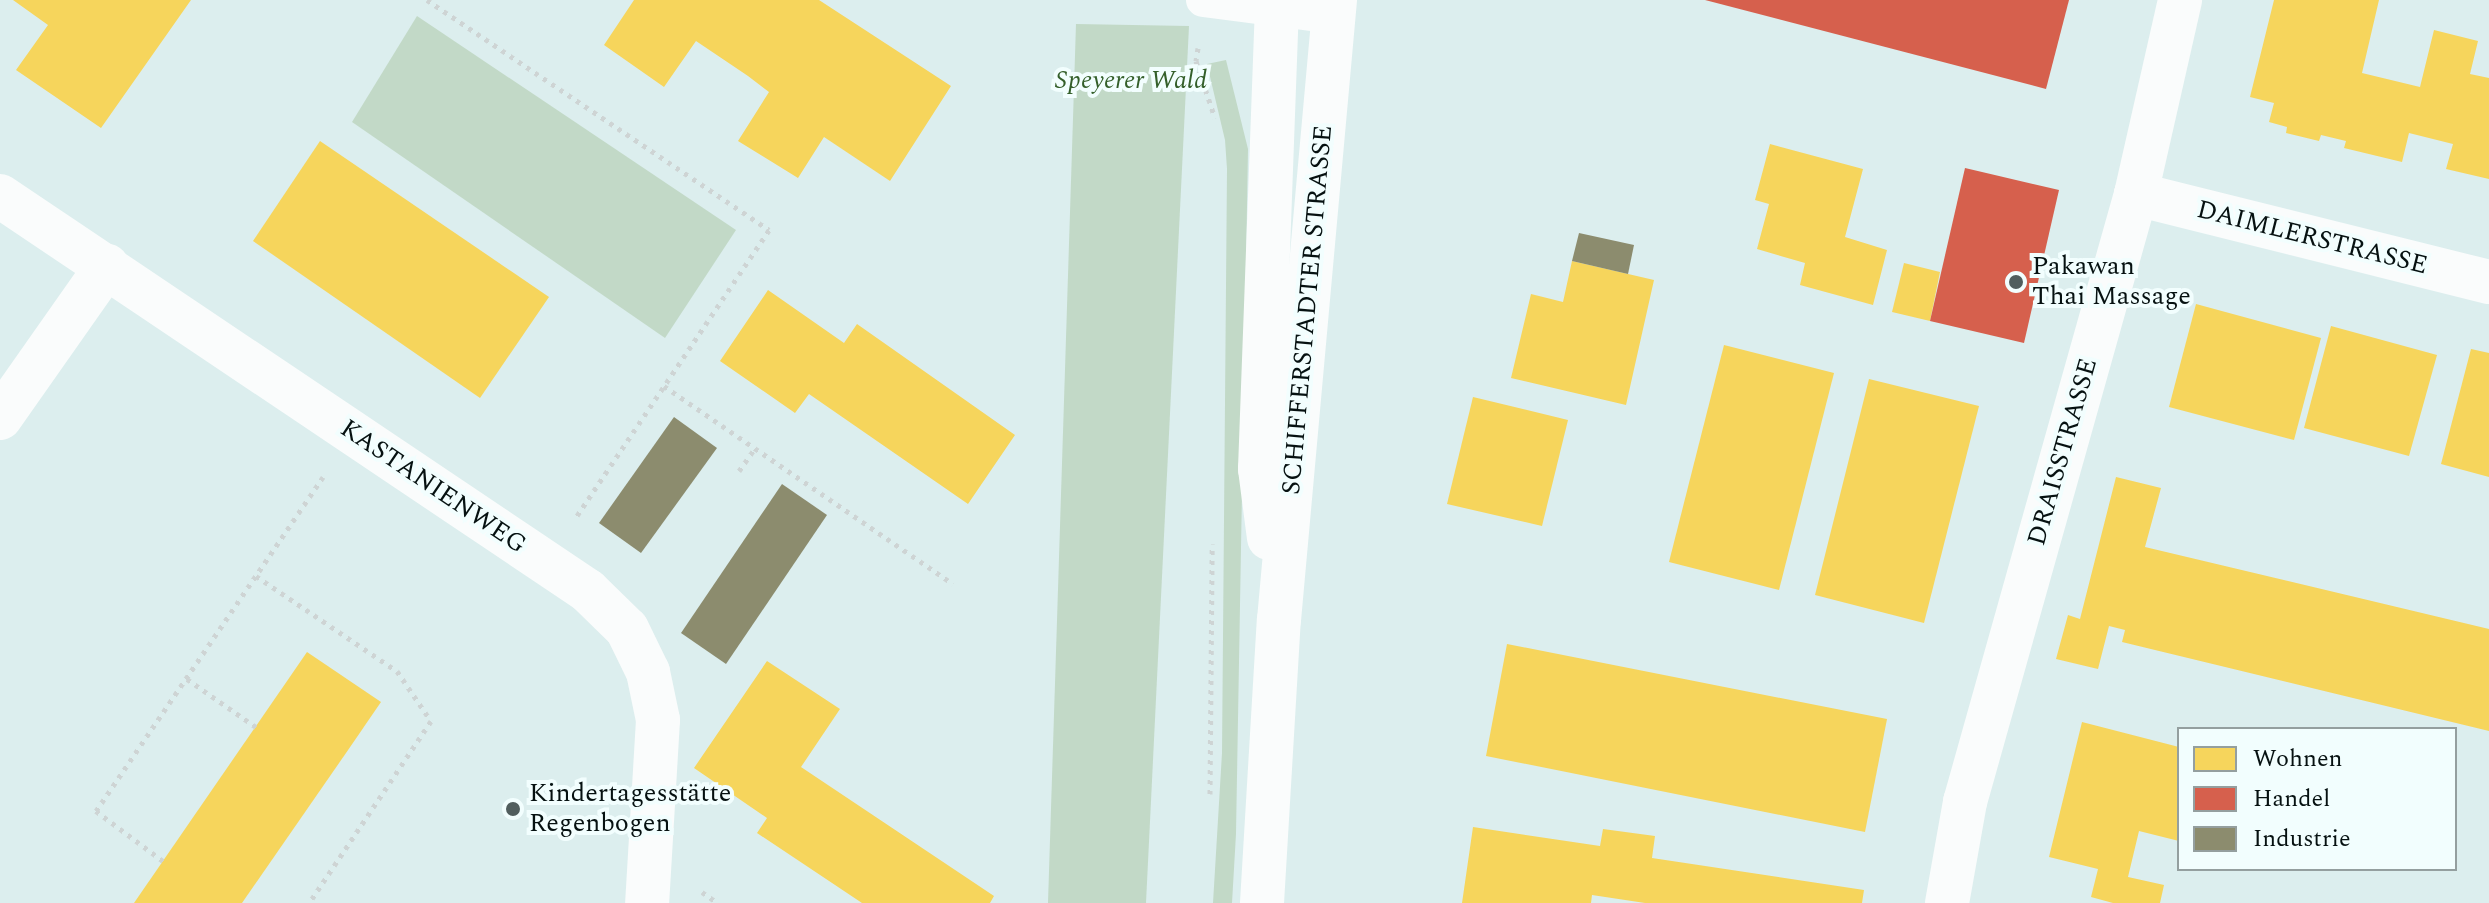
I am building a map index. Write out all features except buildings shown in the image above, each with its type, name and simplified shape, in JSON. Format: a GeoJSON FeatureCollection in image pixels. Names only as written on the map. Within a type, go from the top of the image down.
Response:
{"type":"FeatureCollection","features":[{"type":"Feature","properties":{"kind":"street","name":"DRAISSTRASSE"},"geometry":{"type":"LineString","coordinates":[[1947,903],[1965,802],[2136,194],[2180,0]]}},
{"type":"Feature","properties":{"kind":"street","name":"SCHIFFERSTADTER STRASSE"},"geometry":{"type":"LineString","coordinates":[[1277,6],[1260,469],[1279,620]]}},
{"type":"Feature","properties":{"kind":"street","name":"SCHIFFERSTADTER STRASSE"},"geometry":{"type":"LineString","coordinates":[[1262,903],[1279,620],[1335,9]]}},
{"type":"Feature","properties":{"kind":"street","name":"DAIMLERSTRASSE"},"geometry":{"type":"LineString","coordinates":[[2136,194],[2489,282]]}},
{"type":"Feature","properties":{"kind":"street","name":"KASTANIENWEG"},"geometry":{"type":"LineString","coordinates":[[0,196],[588,591],[627,629],[648,672],[658,720],[647,903]]}},
{"type":"Feature","properties":{"kind":"street"},"geometry":{"type":"LineString","coordinates":[[0,418],[107,266]]}},
{"type":"Feature","properties":{"kind":"lane"},"geometry":{"type":"LineString","coordinates":[[1203,0],[1335,9]]}},
{"type":"Feature","properties":{"kind":"path"},"geometry":{"type":"LineString","coordinates":[[427,0],[769,230],[545,562]]}},
{"type":"Feature","properties":{"kind":"path"},"geometry":{"type":"LineString","coordinates":[[664,386],[953,584]]}},
{"type":"Feature","properties":{"kind":"path"},"geometry":{"type":"LineString","coordinates":[[163,861],[96,811],[353,433]]}},
{"type":"Feature","properties":{"kind":"path"},"geometry":{"type":"LineString","coordinates":[[739,471],[755,448]]}},
{"type":"Feature","properties":{"kind":"path"},"geometry":{"type":"LineString","coordinates":[[256,576],[397,671],[431,721],[309,903]]}},
{"type":"Feature","properties":{"kind":"path"},"geometry":{"type":"LineString","coordinates":[[187,679],[256,727]]}},
{"type":"Feature","properties":{"kind":"green space"},"geometry":{"type":"Polygon","coordinates":[[[417,16],[736,230],[665,338],[352,122],[417,16]]]}},
{"type":"Feature","properties":{"kind":"green space","name":"Speyerer Wald"},"geometry":{"type":"Polygon","coordinates":[[[1076,24],[1189,26],[1146,903],[1048,903],[1076,24]]]}},
{"type":"Feature","properties":{"kind":"green space"},"geometry":{"type":"Polygon","coordinates":[[[1226,60],[1248,149],[1236,834],[1232,903],[1213,903],[1222,753],[1227,169],[1225,140],[1207,64],[1226,60]]]}},
{"type":"Feature","properties":{"kind":"place","name":"Pakawan Thai Massage"},"geometry":{"type":"Point","coordinates":[2016,282]}},
{"type":"Feature","properties":{"kind":"place","name":"Kindertagesstätte Regenbogen"},"geometry":{"type":"Point","coordinates":[513,809]}}]}
